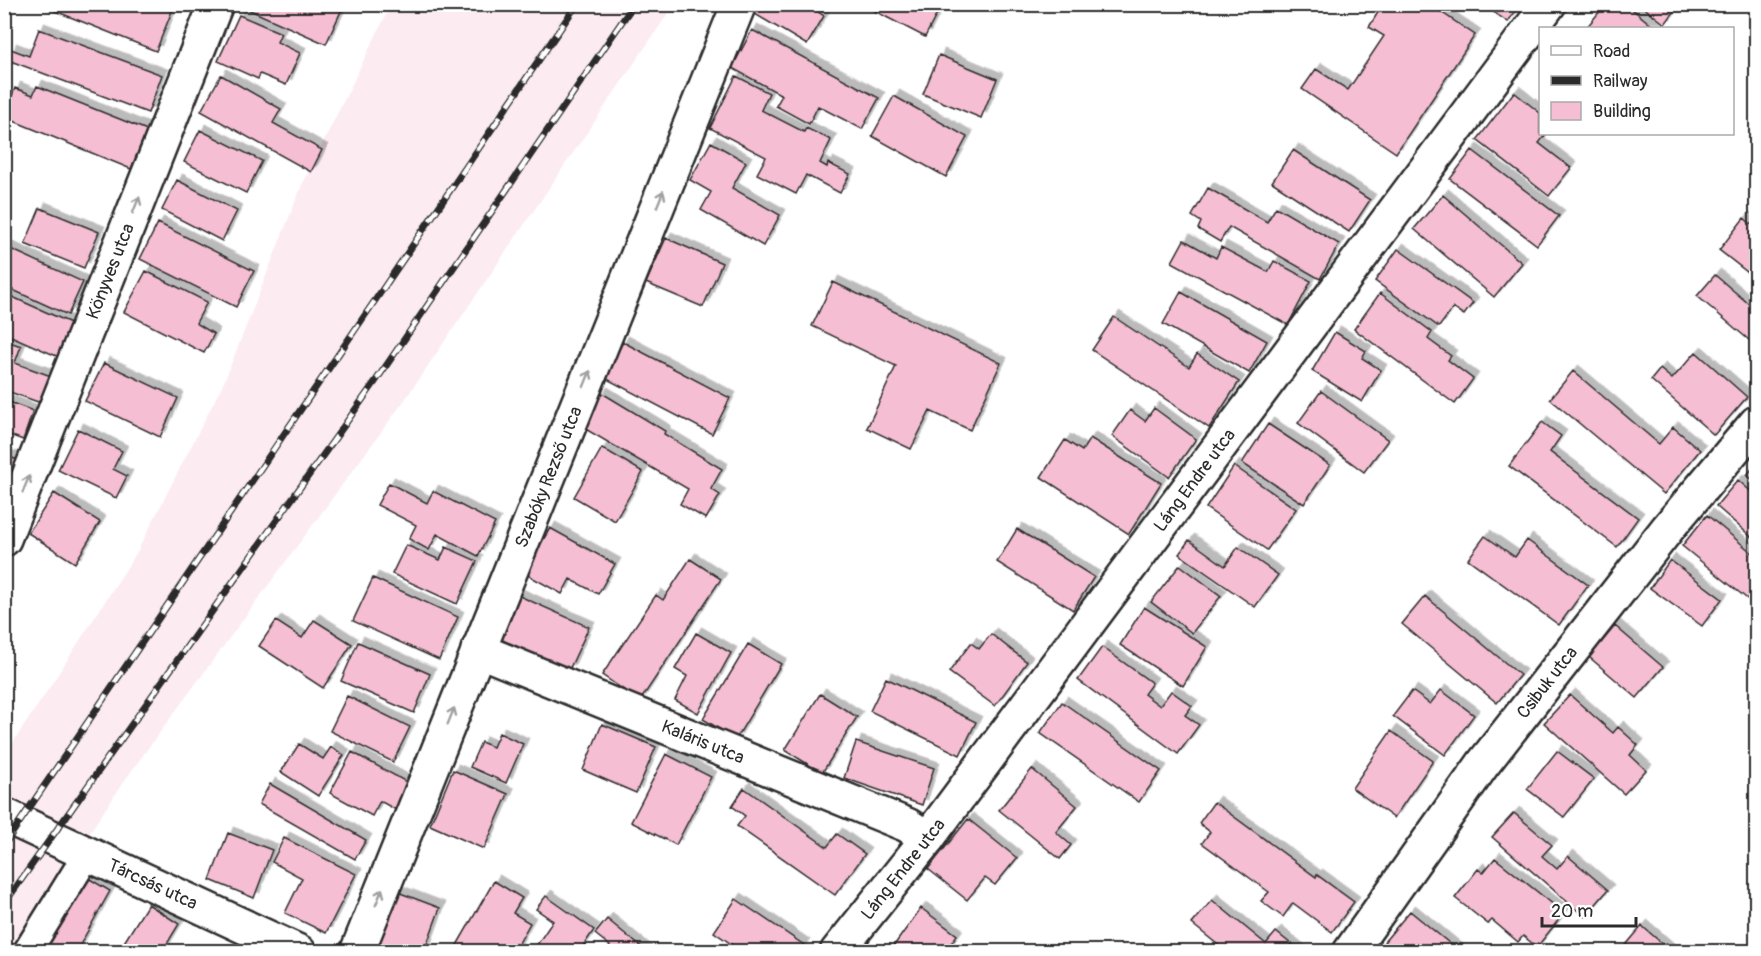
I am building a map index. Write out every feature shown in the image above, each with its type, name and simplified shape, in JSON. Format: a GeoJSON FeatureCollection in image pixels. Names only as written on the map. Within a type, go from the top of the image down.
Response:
{"type":"FeatureCollection","features":[{"type":"Feature","properties":{"kind":"street","name":"Könyves utca"},"geometry":{"type":"LineString","coordinates":[[4,539],[216,4]]}},
{"type":"Feature","properties":{"kind":"street","name":"Szabóky Rezső utca"},"geometry":{"type":"LineString","coordinates":[[357,951],[739,4]]}},
{"type":"Feature","properties":{"kind":"street","name":"Láng Endre utca"},"geometry":{"type":"LineString","coordinates":[[837,951],[928,838],[1549,4]]}},
{"type":"Feature","properties":{"kind":"street","name":"Csibuk utca"},"geometry":{"type":"LineString","coordinates":[[1350,951],[1504,738],[1668,528],[1756,423]]}},
{"type":"Feature","properties":{"kind":"street","name":"Kaláris utca"},"geometry":{"type":"LineString","coordinates":[[478,650],[907,825],[928,838]]}},
{"type":"Feature","properties":{"kind":"street","name":"Tárcsás utca"},"geometry":{"type":"LineString","coordinates":[[4,815],[299,951]]}},
{"type":"Feature","properties":{"kind":"street"},"geometry":{"type":"LineString","coordinates":[[27,951],[88,853]]}},
{"type":"Feature","properties":{"kind":"shaded area"},"geometry":{"type":"Polygon","coordinates":[[[391,5],[674,5],[404,401],[130,773],[9,951],[5,952],[5,754],[137,552],[224,382],[301,187],[391,5]]]}},
{"type":"Feature","properties":{"kind":"building"},"geometry":{"type":"Polygon","coordinates":[[[46,4],[114,4],[121,7],[122,4],[169,4],[174,6],[156,51],[45,7],[46,4]]]}},
{"type":"Feature","properties":{"kind":"building"},"geometry":{"type":"Polygon","coordinates":[[[244,4],[331,4],[342,9],[326,44],[243,7],[244,4]]]}},
{"type":"Feature","properties":{"kind":"building"},"geometry":{"type":"Polygon","coordinates":[[[761,4],[806,4],[824,16],[807,45],[755,14],[761,4]]]}},
{"type":"Feature","properties":{"kind":"building"},"geometry":{"type":"Polygon","coordinates":[[[861,4],[938,4],[941,6],[925,37],[861,4]]]}},
{"type":"Feature","properties":{"kind":"building"},"geometry":{"type":"Polygon","coordinates":[[[1383,4],[1429,4],[1475,35],[1396,153],[1302,89],[1316,69],[1348,90],[1384,36],[1369,27],[1383,4]]]}},
{"type":"Feature","properties":{"kind":"building"},"geometry":{"type":"Polygon","coordinates":[[[1482,4],[1520,4],[1508,22],[1482,4]]]}},
{"type":"Feature","properties":{"kind":"building"},"geometry":{"type":"Polygon","coordinates":[[[1606,4],[1626,4],[1654,27],[1587,27],[1606,4]]]}},
{"type":"Feature","properties":{"kind":"building"},"geometry":{"type":"Polygon","coordinates":[[[1639,4],[1680,4],[1665,24],[1639,4]]]}},
{"type":"Feature","properties":{"kind":"building"},"geometry":{"type":"Polygon","coordinates":[[[239,15],[281,33],[277,42],[300,53],[286,85],[260,74],[258,79],[218,61],[239,15]]]}},
{"type":"Feature","properties":{"kind":"building"},"geometry":{"type":"Polygon","coordinates":[[[39,29],[162,75],[148,113],[8,60],[11,49],[29,56],[39,29]]]}},
{"type":"Feature","properties":{"kind":"building"},"geometry":{"type":"Polygon","coordinates":[[[752,30],[879,98],[862,129],[818,106],[809,124],[776,106],[782,95],[732,68],[752,30]]]}},
{"type":"Feature","properties":{"kind":"building"},"geometry":{"type":"Polygon","coordinates":[[[939,55],[997,79],[981,118],[923,94],[939,55]]]}},
{"type":"Feature","properties":{"kind":"building"},"geometry":{"type":"Polygon","coordinates":[[[221,75],[281,109],[273,123],[322,150],[311,172],[201,111],[221,75]]]}},
{"type":"Feature","properties":{"kind":"building"},"geometry":{"type":"Polygon","coordinates":[[[736,76],[769,93],[761,110],[804,132],[806,128],[831,140],[820,163],[827,167],[828,163],[850,174],[840,193],[806,175],[796,194],[757,174],[766,157],[710,128],[736,76]]]}},
{"type":"Feature","properties":{"kind":"building"},"geometry":{"type":"Polygon","coordinates":[[[37,86],[147,130],[131,169],[4,117],[15,88],[33,95],[37,86]]]}},
{"type":"Feature","properties":{"kind":"building"},"geometry":{"type":"Polygon","coordinates":[[[1514,92],[1539,112],[1539,135],[1545,135],[1539,143],[1571,168],[1549,196],[1477,140],[1514,92]]]}},
{"type":"Feature","properties":{"kind":"building"},"geometry":{"type":"Polygon","coordinates":[[[894,96],[967,137],[946,177],[872,136],[894,96]]]}},
{"type":"Feature","properties":{"kind":"building"},"geometry":{"type":"Polygon","coordinates":[[[200,130],[262,161],[246,193],[184,162],[200,130]]]}},
{"type":"Feature","properties":{"kind":"building"},"geometry":{"type":"Polygon","coordinates":[[[711,142],[746,162],[732,188],[780,215],[763,246],[701,210],[711,192],[690,180],[711,142]]]}},
{"type":"Feature","properties":{"kind":"building"},"geometry":{"type":"Polygon","coordinates":[[[1293,150],[1370,200],[1349,232],[1272,182],[1293,150]]]}},
{"type":"Feature","properties":{"kind":"building"},"geometry":{"type":"Polygon","coordinates":[[[1472,150],[1559,216],[1537,245],[1450,179],[1472,150]]]}},
{"type":"Feature","properties":{"kind":"building"},"geometry":{"type":"Polygon","coordinates":[[[177,180],[237,211],[222,241],[162,210],[177,180]]]}},
{"type":"Feature","properties":{"kind":"building"},"geometry":{"type":"Polygon","coordinates":[[[1208,188],[1267,222],[1276,207],[1339,244],[1320,279],[1229,227],[1220,242],[1198,229],[1201,222],[1192,216],[1208,188]]]}},
{"type":"Feature","properties":{"kind":"building"},"geometry":{"type":"Polygon","coordinates":[[[1443,195],[1522,263],[1494,297],[1414,229],[1443,195]]]}},
{"type":"Feature","properties":{"kind":"building"},"geometry":{"type":"Polygon","coordinates":[[[40,208],[99,232],[84,268],[25,244],[40,208]]]}},
{"type":"Feature","properties":{"kind":"building"},"geometry":{"type":"Polygon","coordinates":[[[1744,218],[1756,228],[1756,279],[1719,250],[1744,218]]]}},
{"type":"Feature","properties":{"kind":"building"},"geometry":{"type":"Polygon","coordinates":[[[158,223],[254,271],[236,307],[140,259],[158,223]]]}},
{"type":"Feature","properties":{"kind":"building"},"geometry":{"type":"Polygon","coordinates":[[[666,238],[722,263],[703,307],[646,283],[666,238]]]}},
{"type":"Feature","properties":{"kind":"building"},"geometry":{"type":"Polygon","coordinates":[[[1184,240],[1216,258],[1221,247],[1268,272],[1274,261],[1311,281],[1288,325],[1172,262],[1184,240]]]}},
{"type":"Feature","properties":{"kind":"building"},"geometry":{"type":"Polygon","coordinates":[[[4,246],[83,282],[68,315],[4,286],[4,246]]]}},
{"type":"Feature","properties":{"kind":"building"},"geometry":{"type":"Polygon","coordinates":[[[1398,249],[1473,303],[1464,315],[1453,308],[1439,327],[1375,281],[1398,249]]]}},
{"type":"Feature","properties":{"kind":"building"},"geometry":{"type":"Polygon","coordinates":[[[146,271],[207,302],[196,323],[214,334],[204,353],[124,312],[146,271]]]}},
{"type":"Feature","properties":{"kind":"building"},"geometry":{"type":"Polygon","coordinates":[[[1715,275],[1756,310],[1756,346],[1697,296],[1715,275]]]}},
{"type":"Feature","properties":{"kind":"building"},"geometry":{"type":"Polygon","coordinates":[[[833,282],[1001,363],[970,430],[930,411],[911,449],[867,428],[896,366],[812,326],[833,282]]]}},
{"type":"Feature","properties":{"kind":"building"},"geometry":{"type":"Polygon","coordinates":[[[1181,292],[1267,341],[1249,373],[1163,324],[1181,292]]]}},
{"type":"Feature","properties":{"kind":"building"},"geometry":{"type":"Polygon","coordinates":[[[1380,293],[1432,332],[1428,339],[1451,356],[1448,360],[1473,379],[1455,404],[1354,329],[1380,293]]]}},
{"type":"Feature","properties":{"kind":"building"},"geometry":{"type":"Polygon","coordinates":[[[8,295],[75,325],[61,358],[4,333],[4,304],[8,295]]]}},
{"type":"Feature","properties":{"kind":"building"},"geometry":{"type":"Polygon","coordinates":[[[1114,317],[1189,367],[1197,354],[1239,382],[1209,428],[1092,350],[1114,317]]]}},
{"type":"Feature","properties":{"kind":"building"},"geometry":{"type":"Polygon","coordinates":[[[1335,332],[1366,351],[1362,358],[1381,370],[1362,402],[1312,371],[1335,332]]]}},
{"type":"Feature","properties":{"kind":"building"},"geometry":{"type":"Polygon","coordinates":[[[4,340],[21,346],[15,363],[51,376],[41,403],[4,390],[4,340]]]}},
{"type":"Feature","properties":{"kind":"building"},"geometry":{"type":"Polygon","coordinates":[[[623,342],[730,398],[712,434],[605,378],[623,342]]]}},
{"type":"Feature","properties":{"kind":"building"},"geometry":{"type":"Polygon","coordinates":[[[1696,352],[1747,397],[1714,435],[1651,380],[1660,369],[1672,379],[1696,352]]]}},
{"type":"Feature","properties":{"kind":"building"},"geometry":{"type":"Polygon","coordinates":[[[104,363],[178,398],[160,437],[85,401],[104,363]]]}},
{"type":"Feature","properties":{"kind":"building"},"geometry":{"type":"Polygon","coordinates":[[[1573,371],[1659,444],[1673,427],[1700,450],[1664,494],[1550,399],[1573,371]]]}},
{"type":"Feature","properties":{"kind":"building"},"geometry":{"type":"Polygon","coordinates":[[[1321,391],[1388,440],[1364,472],[1298,423],[1321,391]]]}},
{"type":"Feature","properties":{"kind":"building"},"geometry":{"type":"Polygon","coordinates":[[[602,393],[722,469],[711,489],[720,495],[706,519],[680,504],[688,489],[582,427],[602,393]]]}},
{"type":"Feature","properties":{"kind":"building"},"geometry":{"type":"Polygon","coordinates":[[[4,400],[33,411],[23,440],[4,433],[4,400]]]}},
{"type":"Feature","properties":{"kind":"building"},"geometry":{"type":"Polygon","coordinates":[[[1154,408],[1196,439],[1169,477],[1112,436],[1130,410],[1145,421],[1154,408]]]}},
{"type":"Feature","properties":{"kind":"building"},"geometry":{"type":"Polygon","coordinates":[[[1542,422],[1561,436],[1550,452],[1638,518],[1617,547],[1509,466],[1542,422]]]}},
{"type":"Feature","properties":{"kind":"building"},"geometry":{"type":"Polygon","coordinates":[[[1268,424],[1330,465],[1304,504],[1242,463],[1268,424]]]}},
{"type":"Feature","properties":{"kind":"building"},"geometry":{"type":"Polygon","coordinates":[[[78,429],[122,451],[113,469],[127,476],[116,498],[58,470],[78,429]]]}},
{"type":"Feature","properties":{"kind":"building"},"geometry":{"type":"Polygon","coordinates":[[[1090,438],[1161,483],[1129,534],[1041,477],[1065,440],[1082,451],[1090,438]]]}},
{"type":"Feature","properties":{"kind":"building"},"geometry":{"type":"Polygon","coordinates":[[[602,448],[643,472],[615,521],[574,497],[602,448]]]}},
{"type":"Feature","properties":{"kind":"building"},"geometry":{"type":"Polygon","coordinates":[[[4,455],[23,462],[4,502],[4,455]]]}},
{"type":"Feature","properties":{"kind":"building"},"geometry":{"type":"Polygon","coordinates":[[[1756,464],[1756,483],[1747,475],[1756,464]]]}},
{"type":"Feature","properties":{"kind":"building"},"geometry":{"type":"Polygon","coordinates":[[[1234,466],[1296,509],[1267,550],[1206,508],[1234,466]]]}},
{"type":"Feature","properties":{"kind":"building"},"geometry":{"type":"Polygon","coordinates":[[[1738,480],[1756,496],[1756,541],[1716,506],[1738,480]]]}},
{"type":"Feature","properties":{"kind":"building"},"geometry":{"type":"Polygon","coordinates":[[[389,483],[427,503],[433,491],[495,523],[478,556],[437,534],[429,550],[409,539],[416,525],[377,505],[389,483]]]}},
{"type":"Feature","properties":{"kind":"building"},"geometry":{"type":"Polygon","coordinates":[[[54,493],[100,522],[75,563],[28,533],[54,493]]]}},
{"type":"Feature","properties":{"kind":"building"},"geometry":{"type":"Polygon","coordinates":[[[1707,515],[1756,556],[1756,606],[1682,546],[1707,515]]]}},
{"type":"Feature","properties":{"kind":"building"},"geometry":{"type":"Polygon","coordinates":[[[550,528],[615,564],[598,594],[570,579],[562,594],[524,573],[550,528]]]}},
{"type":"Feature","properties":{"kind":"building"},"geometry":{"type":"Polygon","coordinates":[[[1017,529],[1094,577],[1073,610],[997,562],[1017,529]]]}},
{"type":"Feature","properties":{"kind":"building"},"geometry":{"type":"Polygon","coordinates":[[[1485,536],[1515,557],[1527,540],[1588,585],[1559,625],[1468,559],[1485,536]]]}},
{"type":"Feature","properties":{"kind":"building"},"geometry":{"type":"Polygon","coordinates":[[[1189,540],[1225,566],[1238,547],[1278,575],[1255,607],[1179,554],[1189,540]]]}},
{"type":"Feature","properties":{"kind":"building"},"geometry":{"type":"Polygon","coordinates":[[[406,545],[440,560],[446,547],[477,561],[457,604],[392,574],[406,545]]]}},
{"type":"Feature","properties":{"kind":"building"},"geometry":{"type":"Polygon","coordinates":[[[690,559],[721,579],[640,701],[602,675],[656,595],[663,600],[690,559]]]}},
{"type":"Feature","properties":{"kind":"building"},"geometry":{"type":"Polygon","coordinates":[[[1670,560],[1722,599],[1702,626],[1650,588],[1670,560]]]}},
{"type":"Feature","properties":{"kind":"building"},"geometry":{"type":"Polygon","coordinates":[[[1180,565],[1221,596],[1192,633],[1151,602],[1180,565]]]}},
{"type":"Feature","properties":{"kind":"building"},"geometry":{"type":"Polygon","coordinates":[[[373,578],[458,617],[439,660],[353,621],[373,578]]]}},
{"type":"Feature","properties":{"kind":"building"},"geometry":{"type":"Polygon","coordinates":[[[515,594],[589,627],[569,670],[496,637],[515,594]]]}},
{"type":"Feature","properties":{"kind":"building"},"geometry":{"type":"Polygon","coordinates":[[[1425,596],[1520,675],[1497,703],[1402,624],[1425,596]]]}},
{"type":"Feature","properties":{"kind":"building"},"geometry":{"type":"Polygon","coordinates":[[[1144,607],[1207,647],[1183,686],[1120,645],[1144,607]]]}},
{"type":"Feature","properties":{"kind":"building"},"geometry":{"type":"Polygon","coordinates":[[[314,620],[352,644],[323,688],[259,646],[276,621],[302,638],[314,620]]]}},
{"type":"Feature","properties":{"kind":"building"},"geometry":{"type":"Polygon","coordinates":[[[1615,626],[1663,667],[1637,698],[1589,657],[1615,626]]]}},
{"type":"Feature","properties":{"kind":"building"},"geometry":{"type":"Polygon","coordinates":[[[696,633],[731,653],[698,713],[675,700],[687,676],[675,669],[696,633]]]}},
{"type":"Feature","properties":{"kind":"building"},"geometry":{"type":"Polygon","coordinates":[[[991,634],[1027,662],[995,706],[949,672],[971,643],[979,649],[991,634]]]}},
{"type":"Feature","properties":{"kind":"building"},"geometry":{"type":"Polygon","coordinates":[[[358,642],[430,674],[414,713],[341,681],[358,642]]]}},
{"type":"Feature","properties":{"kind":"building"},"geometry":{"type":"Polygon","coordinates":[[[748,644],[781,664],[736,739],[703,719],[748,644]]]}},
{"type":"Feature","properties":{"kind":"building"},"geometry":{"type":"Polygon","coordinates":[[[1102,647],[1152,683],[1144,694],[1160,706],[1171,691],[1192,706],[1185,715],[1199,725],[1178,754],[1078,680],[1102,647]]]}},
{"type":"Feature","properties":{"kind":"building"},"geometry":{"type":"Polygon","coordinates":[[[886,678],[976,722],[960,755],[870,711],[886,678]]]}},
{"type":"Feature","properties":{"kind":"building"},"geometry":{"type":"Polygon","coordinates":[[[1441,690],[1474,715],[1445,755],[1393,716],[1412,691],[1430,704],[1441,690]]]}},
{"type":"Feature","properties":{"kind":"building"},"geometry":{"type":"Polygon","coordinates":[[[820,694],[857,717],[822,773],[785,750],[820,694]]]}},
{"type":"Feature","properties":{"kind":"building"},"geometry":{"type":"Polygon","coordinates":[[[1570,695],[1613,733],[1618,727],[1638,745],[1630,755],[1646,770],[1624,794],[1544,723],[1570,695]]]}},
{"type":"Feature","properties":{"kind":"building"},"geometry":{"type":"Polygon","coordinates":[[[347,696],[410,727],[393,762],[330,731],[347,696]]]}},
{"type":"Feature","properties":{"kind":"building"},"geometry":{"type":"Polygon","coordinates":[[[1062,702],[1161,771],[1139,802],[1040,733],[1062,702]]]}},
{"type":"Feature","properties":{"kind":"building"},"geometry":{"type":"Polygon","coordinates":[[[602,724],[656,747],[636,793],[583,770],[602,724]]]}},
{"type":"Feature","properties":{"kind":"building"},"geometry":{"type":"Polygon","coordinates":[[[1391,731],[1433,761],[1394,818],[1352,788],[1391,731]]]}},
{"type":"Feature","properties":{"kind":"building"},"geometry":{"type":"Polygon","coordinates":[[[499,733],[523,744],[506,783],[470,767],[481,742],[493,747],[499,733]]]}},
{"type":"Feature","properties":{"kind":"building"},"geometry":{"type":"Polygon","coordinates":[[[856,742],[934,768],[922,805],[844,778],[856,742]]]}},
{"type":"Feature","properties":{"kind":"building"},"geometry":{"type":"Polygon","coordinates":[[[299,744],[323,759],[331,747],[344,755],[318,796],[281,772],[299,744]]]}},
{"type":"Feature","properties":{"kind":"building"},"geometry":{"type":"Polygon","coordinates":[[[1557,751],[1594,779],[1564,817],[1527,789],[1557,751]]]}},
{"type":"Feature","properties":{"kind":"building"},"geometry":{"type":"Polygon","coordinates":[[[352,752],[412,785],[398,811],[380,801],[372,816],[330,793],[352,752]]]}},
{"type":"Feature","properties":{"kind":"building"},"geometry":{"type":"Polygon","coordinates":[[[666,754],[711,777],[676,845],[631,822],[666,754]]]}},
{"type":"Feature","properties":{"kind":"building"},"geometry":{"type":"Polygon","coordinates":[[[1032,769],[1077,806],[1056,832],[1071,845],[1060,859],[999,810],[1032,769]]]}},
{"type":"Feature","properties":{"kind":"building"},"geometry":{"type":"Polygon","coordinates":[[[453,770],[508,794],[484,849],[430,825],[453,770]]]}},
{"type":"Feature","properties":{"kind":"building"},"geometry":{"type":"Polygon","coordinates":[[[270,784],[366,840],[355,859],[259,804],[270,784]]]}},
{"type":"Feature","properties":{"kind":"building"},"geometry":{"type":"Polygon","coordinates":[[[744,788],[827,847],[837,834],[865,854],[835,895],[737,826],[745,816],[732,806],[744,788]]]}},
{"type":"Feature","properties":{"kind":"building"},"geometry":{"type":"Polygon","coordinates":[[[1214,802],[1354,902],[1332,932],[1293,903],[1283,917],[1261,901],[1269,892],[1202,843],[1210,832],[1199,823],[1214,802]]]}},
{"type":"Feature","properties":{"kind":"building"},"geometry":{"type":"Polygon","coordinates":[[[1514,813],[1552,845],[1542,856],[1557,869],[1568,856],[1608,890],[1585,917],[1492,837],[1514,813]]]}},
{"type":"Feature","properties":{"kind":"building"},"geometry":{"type":"Polygon","coordinates":[[[968,819],[1017,858],[995,885],[985,878],[967,900],[928,869],[968,819]]]}},
{"type":"Feature","properties":{"kind":"building"},"geometry":{"type":"Polygon","coordinates":[[[228,833],[272,850],[254,898],[210,880],[228,833]]]}},
{"type":"Feature","properties":{"kind":"building"},"geometry":{"type":"Polygon","coordinates":[[[284,838],[356,874],[326,933],[285,913],[302,878],[272,862],[284,838]]]}},
{"type":"Feature","properties":{"kind":"building"},"geometry":{"type":"Polygon","coordinates":[[[1495,858],[1564,913],[1537,947],[1523,936],[1518,942],[1492,920],[1488,924],[1455,898],[1478,869],[1483,873],[1495,858]]]}},
{"type":"Feature","properties":{"kind":"building"},"geometry":{"type":"Polygon","coordinates":[[[83,875],[110,891],[76,952],[55,952],[44,945],[83,875]]]}},
{"type":"Feature","properties":{"kind":"building"},"geometry":{"type":"Polygon","coordinates":[[[494,881],[522,898],[513,913],[530,923],[514,952],[453,952],[494,881]]]}},
{"type":"Feature","properties":{"kind":"building"},"geometry":{"type":"Polygon","coordinates":[[[395,891],[440,908],[424,952],[372,952],[395,891]]]}},
{"type":"Feature","properties":{"kind":"building"},"geometry":{"type":"Polygon","coordinates":[[[546,896],[594,930],[579,952],[532,952],[553,921],[536,909],[546,896]]]}},
{"type":"Feature","properties":{"kind":"building"},"geometry":{"type":"Polygon","coordinates":[[[736,899],[804,945],[800,952],[743,952],[714,932],[736,899]]]}},
{"type":"Feature","properties":{"kind":"building"},"geometry":{"type":"Polygon","coordinates":[[[1212,900],[1266,944],[1276,932],[1301,952],[1227,952],[1192,924],[1212,900]]]}},
{"type":"Feature","properties":{"kind":"building"},"geometry":{"type":"Polygon","coordinates":[[[148,904],[179,924],[162,952],[118,952],[148,904]]]}},
{"type":"Feature","properties":{"kind":"building"},"geometry":{"type":"Polygon","coordinates":[[[921,908],[957,935],[945,952],[891,952],[890,951],[921,908]]]}},
{"type":"Feature","properties":{"kind":"building"},"geometry":{"type":"Polygon","coordinates":[[[1410,911],[1460,952],[1395,952],[1384,942],[1410,911]]]}},
{"type":"Feature","properties":{"kind":"building"},"geometry":{"type":"Polygon","coordinates":[[[607,919],[646,952],[606,952],[610,946],[595,934],[607,919]]]}},
{"type":"Feature","properties":{"kind":"building"},"geometry":{"type":"Polygon","coordinates":[[[1642,926],[1672,952],[1634,952],[1626,945],[1642,926]]]}},
{"type":"Feature","properties":{"kind":"railway"},"geometry":{"type":"LineString","coordinates":[[4,845],[577,4]]}},
{"type":"Feature","properties":{"kind":"railway"},"geometry":{"type":"LineString","coordinates":[[4,904],[375,382],[634,4]]}}]}
